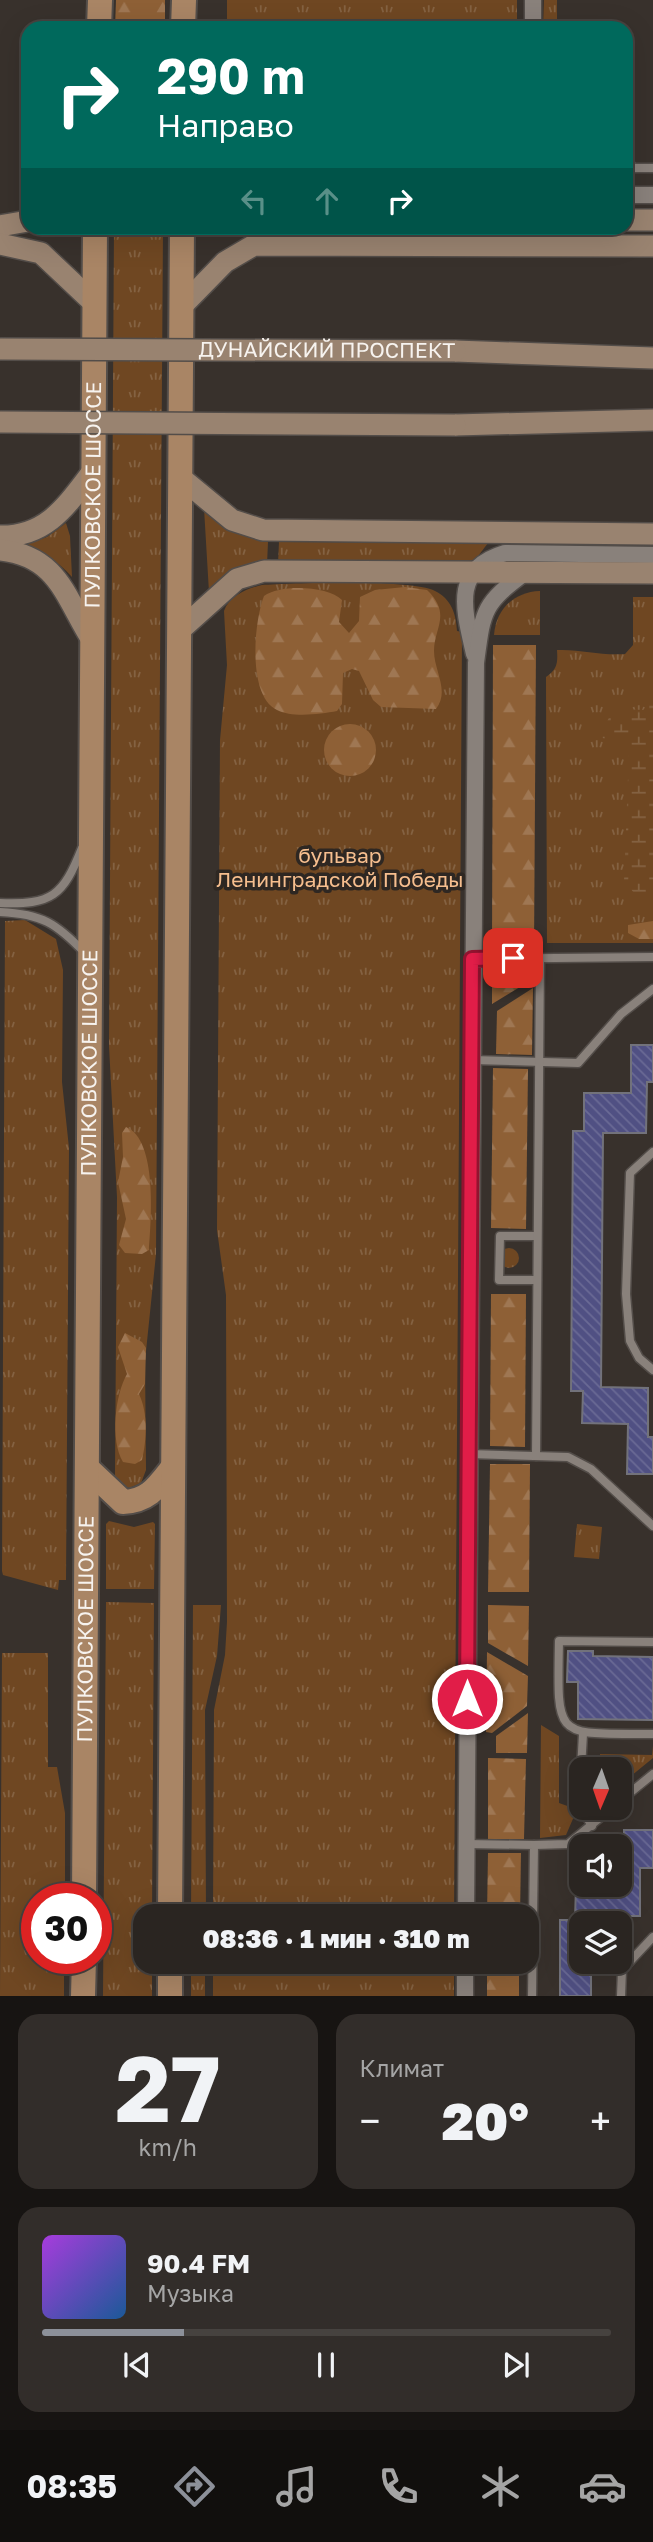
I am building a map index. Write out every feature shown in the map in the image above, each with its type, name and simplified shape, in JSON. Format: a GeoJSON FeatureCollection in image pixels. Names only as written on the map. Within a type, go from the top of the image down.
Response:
{"type":"FeatureCollection","features":[{"type":"Feature","properties":{"kind":"main road"},"geometry":{"type":"LineString","coordinates":[[99,21],[100,0]]}},
{"type":"Feature","properties":{"kind":"main road"},"geometry":{"type":"LineString","coordinates":[[183,21],[184,0]]}},
{"type":"Feature","properties":{"kind":"main road"},"geometry":{"type":"LineString","coordinates":[[633,220],[653,220]]}},
{"type":"Feature","properties":{"kind":"main road"},"geometry":{"type":"LineString","coordinates":[[0,226],[21,222]]}},
{"type":"Feature","properties":{"kind":"main road","name":"ПУЛКОВСКОЕ ШОССЕ"},"geometry":{"type":"LineString","coordinates":[[84,1883],[95,235]]}},
{"type":"Feature","properties":{"kind":"main road"},"geometry":{"type":"LineString","coordinates":[[170,1904],[182,235]]}},
{"type":"Feature","properties":{"kind":"main road"},"geometry":{"type":"LineString","coordinates":[[0,244],[20,246],[41,253],[94,303]]}},
{"type":"Feature","properties":{"kind":"main road"},"geometry":{"type":"LineString","coordinates":[[181,307],[225,261],[254,246],[653,246]]}},
{"type":"Feature","properties":{"kind":"main road","name":"ДУНАЙСКИЙ ПРОСПЕКТ"},"geometry":{"type":"LineString","coordinates":[[0,349],[455,351],[653,358]]}},
{"type":"Feature","properties":{"kind":"main road"},"geometry":{"type":"LineString","coordinates":[[617,357],[653,352]]}},
{"type":"Feature","properties":{"kind":"main road"},"geometry":{"type":"LineString","coordinates":[[0,422],[455,425],[653,421]]}},
{"type":"Feature","properties":{"kind":"main road"},"geometry":{"type":"LineString","coordinates":[[0,536],[23,534],[47,525],[93,471]]}},
{"type":"Feature","properties":{"kind":"main road"},"geometry":{"type":"LineString","coordinates":[[180,477],[232,520],[252,528],[403,534],[653,534]]}},
{"type":"Feature","properties":{"kind":"main road"},"geometry":{"type":"LineString","coordinates":[[0,550],[18,552],[38,561],[59,579],[92,640]]}},
{"type":"Feature","properties":{"kind":"main road"},"geometry":{"type":"LineString","coordinates":[[179,631],[220,592],[250,573],[264,571],[653,573]]}},
{"type":"Feature","properties":{"kind":"main road"},"geometry":{"type":"LineString","coordinates":[[87,1468],[123,1502],[138,1502],[151,1495],[173,1468]]}},
{"type":"Feature","properties":{"kind":"main road"},"geometry":{"type":"LineString","coordinates":[[83,1974],[83,1996]]}},
{"type":"Feature","properties":{"kind":"main road"},"geometry":{"type":"LineString","coordinates":[[170,1974],[170,1996]]}},
{"type":"Feature","properties":{"kind":"street"},"geometry":{"type":"LineString","coordinates":[[533,0],[533,21]]}},
{"type":"Feature","properties":{"kind":"street"},"geometry":{"type":"LineString","coordinates":[[633,195],[653,195]]}},
{"type":"Feature","properties":{"kind":"street"},"geometry":{"type":"LineString","coordinates":[[476,663],[465,603],[471,571],[488,558],[505,553],[653,555]]}},
{"type":"Feature","properties":{"kind":"street"},"geometry":{"type":"LineString","coordinates":[[466,1904],[476,663],[482,615],[495,596],[526,572]]}},
{"type":"Feature","properties":{"kind":"street"},"geometry":{"type":"LineString","coordinates":[[422,573],[438,576],[452,584],[465,603]]}},
{"type":"Feature","properties":{"kind":"street"},"geometry":{"type":"LineString","coordinates":[[465,1996],[466,1974]]}},
{"type":"Feature","properties":{"kind":"lane"},"geometry":{"type":"LineString","coordinates":[[633,166],[653,167]]}},
{"type":"Feature","properties":{"kind":"lane"},"geometry":{"type":"LineString","coordinates":[[0,903],[37,903],[58,894],[77,860],[91,826]]}},
{"type":"Feature","properties":{"kind":"lane"},"geometry":{"type":"LineString","coordinates":[[0,912],[34,915],[46,919],[62,929],[90,958]]}},
{"type":"Feature","properties":{"kind":"lane"},"geometry":{"type":"LineString","coordinates":[[472,959],[653,957]]}},
{"type":"Feature","properties":{"kind":"lane"},"geometry":{"type":"LineString","coordinates":[[536,1456],[540,958]]}},
{"type":"Feature","properties":{"kind":"lane"},"geometry":{"type":"LineString","coordinates":[[472,1060],[578,1063],[621,1014],[653,989]]}},
{"type":"Feature","properties":{"kind":"lane"},"geometry":{"type":"LineString","coordinates":[[653,1152],[629,1173],[626,1294],[630,1341],[639,1358],[653,1370]]}},
{"type":"Feature","properties":{"kind":"lane"},"geometry":{"type":"LineString","coordinates":[[537,1236],[500,1236],[499,1269],[499,1280],[537,1280]]}},
{"type":"Feature","properties":{"kind":"lane"},"geometry":{"type":"LineString","coordinates":[[469,1454],[568,1457],[591,1469],[653,1526]]}},
{"type":"Feature","properties":{"kind":"lane"},"geometry":{"type":"LineString","coordinates":[[653,1642],[559,1641],[558,1704],[561,1717],[569,1728],[583,1734],[653,1734]]}},
{"type":"Feature","properties":{"kind":"lane"},"geometry":{"type":"LineString","coordinates":[[582,1757],[583,1734]]}},
{"type":"Feature","properties":{"kind":"lane"},"geometry":{"type":"LineString","coordinates":[[632,1791],[653,1774]]}},
{"type":"Feature","properties":{"kind":"lane"},"geometry":{"type":"LineString","coordinates":[[589,1820],[592,1826]]}},
{"type":"Feature","properties":{"kind":"lane"},"geometry":{"type":"LineString","coordinates":[[466,1844],[568,1844],[599,1820]]}},
{"type":"Feature","properties":{"kind":"lane"},"geometry":{"type":"LineString","coordinates":[[532,1996],[534,1845]]}},
{"type":"Feature","properties":{"kind":"lane"},"geometry":{"type":"LineString","coordinates":[[621,1996],[622,1970],[653,1937]]}},
{"type":"Feature","properties":{"kind":"green space"},"geometry":{"type":"Polygon","coordinates":[[[116,0],[165,0],[165,21],[115,21],[116,0]]]}},
{"type":"Feature","properties":{"kind":"green space"},"geometry":{"type":"Polygon","coordinates":[[[227,0],[517,0],[517,21],[227,21],[227,0]]]}},
{"type":"Feature","properties":{"kind":"green space"},"geometry":{"type":"Polygon","coordinates":[[[544,0],[557,0],[557,21],[543,21],[544,0]]]}},
{"type":"Feature","properties":{"kind":"green space"},"geometry":{"type":"Polygon","coordinates":[[[114,235],[163,235],[156,1254],[145,1361],[146,1470],[141,1483],[129,1488],[118,1482],[115,1476],[117,1197],[109,1046],[114,235]]]}},
{"type":"Feature","properties":{"kind":"green space"},"geometry":{"type":"Polygon","coordinates":[[[204,508],[232,531],[268,542],[267,564],[209,592],[204,508]]]}},
{"type":"Feature","properties":{"kind":"green space"},"geometry":{"type":"Polygon","coordinates":[[[66,523],[70,536],[72,577],[49,557],[20,546],[47,537],[66,523]]]}},
{"type":"Feature","properties":{"kind":"green space"},"geometry":{"type":"Polygon","coordinates":[[[279,542],[488,543],[472,564],[278,564],[279,542]]]}},
{"type":"Feature","properties":{"kind":"green space","name":"бульвар Ленинградской Победы"},"geometry":{"type":"Polygon","coordinates":[[[299,583],[423,587],[435,591],[449,602],[457,631],[462,632],[454,1904],[213,1904],[214,1710],[225,1655],[227,1622],[226,1295],[217,1230],[220,740],[227,665],[224,611],[230,601],[245,591],[262,585],[299,583]]]}},
{"type":"Feature","properties":{"kind":"green space"},"geometry":{"type":"Polygon","coordinates":[[[405,587],[427,590],[439,606],[440,621],[434,651],[442,695],[436,709],[381,707],[373,700],[359,671],[352,669],[343,673],[342,704],[337,711],[291,714],[277,710],[267,702],[257,674],[256,657],[258,622],[264,596],[292,588],[316,589],[335,595],[342,600],[339,622],[349,633],[359,621],[360,597],[375,590],[405,587]]]}},
{"type":"Feature","properties":{"kind":"green space"},"geometry":{"type":"Polygon","coordinates":[[[540,591],[540,635],[494,635],[498,617],[508,604],[522,595],[540,591]]]}},
{"type":"Feature","properties":{"kind":"green space"},"geometry":{"type":"Polygon","coordinates":[[[633,597],[653,597],[653,943],[547,943],[546,677],[556,666],[557,650],[625,654],[633,645],[633,597]]]}},
{"type":"Feature","properties":{"kind":"green space"},"geometry":{"type":"Polygon","coordinates":[[[493,645],[536,645],[534,950],[492,951],[493,645]]]}},
{"type":"Feature","properties":{"kind":"green space"},"geometry":{"type":"Polygon","coordinates":[[[653,701],[653,888],[638,897],[624,882],[629,751],[618,740],[602,738],[607,722],[614,713],[643,710],[653,701]]]}},
{"type":"Feature","properties":{"kind":"green space"},"geometry":{"type":"Polygon","coordinates":[[[350,724],[360,726],[368,732],[374,740],[374,760],[368,768],[360,774],[350,776],[340,774],[332,768],[326,760],[324,750],[326,740],[332,732],[340,726],[350,724]]]}},
{"type":"Feature","properties":{"kind":"green space"},"geometry":{"type":"Polygon","coordinates":[[[25,920],[56,939],[63,970],[62,1082],[69,1148],[66,1580],[59,1580],[58,1590],[3,1575],[2,1571],[5,921],[25,920]]]}},
{"type":"Feature","properties":{"kind":"green space"},"geometry":{"type":"Polygon","coordinates":[[[653,921],[653,939],[639,939],[628,933],[628,925],[653,921]]]}},
{"type":"Feature","properties":{"kind":"green space"},"geometry":{"type":"Polygon","coordinates":[[[533,968],[533,979],[492,1004],[492,969],[533,968]]]}},
{"type":"Feature","properties":{"kind":"green space"},"geometry":{"type":"Polygon","coordinates":[[[533,988],[532,1055],[496,1054],[497,1011],[533,988]]]}},
{"type":"Feature","properties":{"kind":"green space"},"geometry":{"type":"Polygon","coordinates":[[[493,1068],[528,1069],[526,1229],[491,1228],[493,1068]]]}},
{"type":"Feature","properties":{"kind":"green space"},"geometry":{"type":"Polygon","coordinates":[[[126,1127],[136,1135],[148,1164],[151,1202],[149,1250],[142,1254],[125,1253],[119,1245],[126,1219],[118,1182],[123,1157],[122,1133],[126,1127]]]}},
{"type":"Feature","properties":{"kind":"green space"},"geometry":{"type":"Polygon","coordinates":[[[509,1248],[516,1251],[519,1258],[516,1265],[509,1268],[502,1265],[499,1258],[502,1251],[509,1248]]]}},
{"type":"Feature","properties":{"kind":"green space"},"geometry":{"type":"Polygon","coordinates":[[[491,1294],[526,1294],[525,1447],[490,1446],[491,1294]]]}},
{"type":"Feature","properties":{"kind":"green space"},"geometry":{"type":"Polygon","coordinates":[[[125,1333],[142,1342],[146,1348],[145,1384],[139,1394],[146,1426],[145,1444],[142,1460],[135,1464],[123,1462],[115,1430],[119,1394],[127,1374],[118,1347],[125,1333]]]}},
{"type":"Feature","properties":{"kind":"green space"},"geometry":{"type":"Polygon","coordinates":[[[490,1464],[530,1464],[529,1592],[488,1592],[490,1464]]]}},
{"type":"Feature","properties":{"kind":"green space"},"geometry":{"type":"Polygon","coordinates":[[[109,1521],[134,1527],[153,1522],[155,1524],[154,1589],[106,1589],[106,1524],[109,1521]]]}},
{"type":"Feature","properties":{"kind":"green space"},"geometry":{"type":"Polygon","coordinates":[[[577,1524],[602,1527],[599,1559],[574,1557],[577,1524]]]}},
{"type":"Feature","properties":{"kind":"green space"},"geometry":{"type":"Polygon","coordinates":[[[106,1602],[154,1603],[152,1904],[133,1904],[133,1974],[152,1974],[152,1996],[103,1996],[103,1974],[112,1974],[112,1883],[104,1883],[106,1602]]]}},
{"type":"Feature","properties":{"kind":"green space"},"geometry":{"type":"Polygon","coordinates":[[[193,1605],[221,1605],[217,1656],[205,1710],[206,1904],[191,1904],[193,1605]]]}},
{"type":"Feature","properties":{"kind":"green space"},"geometry":{"type":"Polygon","coordinates":[[[488,1605],[529,1606],[528,1666],[488,1643],[488,1605]]]}},
{"type":"Feature","properties":{"kind":"green space"},"geometry":{"type":"Polygon","coordinates":[[[487,1652],[528,1676],[527,1706],[492,1733],[486,1732],[487,1652]]]}},
{"type":"Feature","properties":{"kind":"green space"},"geometry":{"type":"Polygon","coordinates":[[[2,1653],[48,1653],[48,1767],[57,1767],[65,1813],[65,1883],[21,1883],[21,1974],[64,1974],[64,1996],[0,1996],[2,1653]]]}},
{"type":"Feature","properties":{"kind":"green space"},"geometry":{"type":"Polygon","coordinates":[[[528,1713],[527,1753],[496,1753],[496,1736],[528,1713]]]}},
{"type":"Feature","properties":{"kind":"green space"},"geometry":{"type":"Polygon","coordinates":[[[541,1725],[559,1736],[559,1803],[569,1807],[569,1820],[572,1820],[566,1835],[540,1838],[541,1725]]]}},
{"type":"Feature","properties":{"kind":"green space"},"geometry":{"type":"Polygon","coordinates":[[[653,1746],[653,1758],[632,1775],[632,1757],[600,1757],[600,1754],[652,1755],[653,1746]]]}},
{"type":"Feature","properties":{"kind":"green space"},"geometry":{"type":"Polygon","coordinates":[[[488,1758],[526,1759],[524,1839],[488,1839],[488,1758]]]}},
{"type":"Feature","properties":{"kind":"green space"},"geometry":{"type":"Polygon","coordinates":[[[488,1853],[521,1853],[520,1904],[487,1904],[488,1853]]]}},
{"type":"Feature","properties":{"kind":"green space"},"geometry":{"type":"Polygon","coordinates":[[[191,1974],[205,1974],[205,1996],[191,1996],[191,1974]]]}},
{"type":"Feature","properties":{"kind":"green space"},"geometry":{"type":"Polygon","coordinates":[[[213,1974],[454,1974],[454,1996],[213,1996],[213,1974]]]}},
{"type":"Feature","properties":{"kind":"green space"},"geometry":{"type":"Polygon","coordinates":[[[487,1974],[519,1974],[519,1996],[487,1996],[487,1974]]]}},
{"type":"Feature","properties":{"kind":"building"},"geometry":{"type":"Polygon","coordinates":[[[631,1045],[653,1045],[653,1082],[647,1082],[646,1133],[603,1133],[601,1387],[648,1388],[648,1437],[653,1437],[653,1474],[627,1474],[628,1424],[582,1423],[583,1391],[571,1391],[573,1131],[584,1131],[584,1093],[631,1093],[631,1045]]]}},
{"type":"Feature","properties":{"kind":"building"},"geometry":{"type":"Polygon","coordinates":[[[568,1651],[593,1651],[593,1656],[653,1657],[653,1720],[578,1719],[578,1682],[567,1682],[568,1651]]]}},
{"type":"Feature","properties":{"kind":"building"},"geometry":{"type":"Polygon","coordinates":[[[624,1830],[653,1830],[653,1868],[640,1868],[640,1916],[632,1916],[632,1911],[575,1911],[576,1897],[632,1897],[632,1834],[624,1834],[624,1830]]]}},
{"type":"Feature","properties":{"kind":"building"},"geometry":{"type":"Polygon","coordinates":[[[560,1920],[569,1920],[569,1974],[591,1974],[591,1996],[560,1996],[560,1920]]]}},
{"type":"Feature","properties":{"kind":"route"},"geometry":{"type":"LineString","coordinates":[[467,1699],[472,959],[513,958]]}}]}
